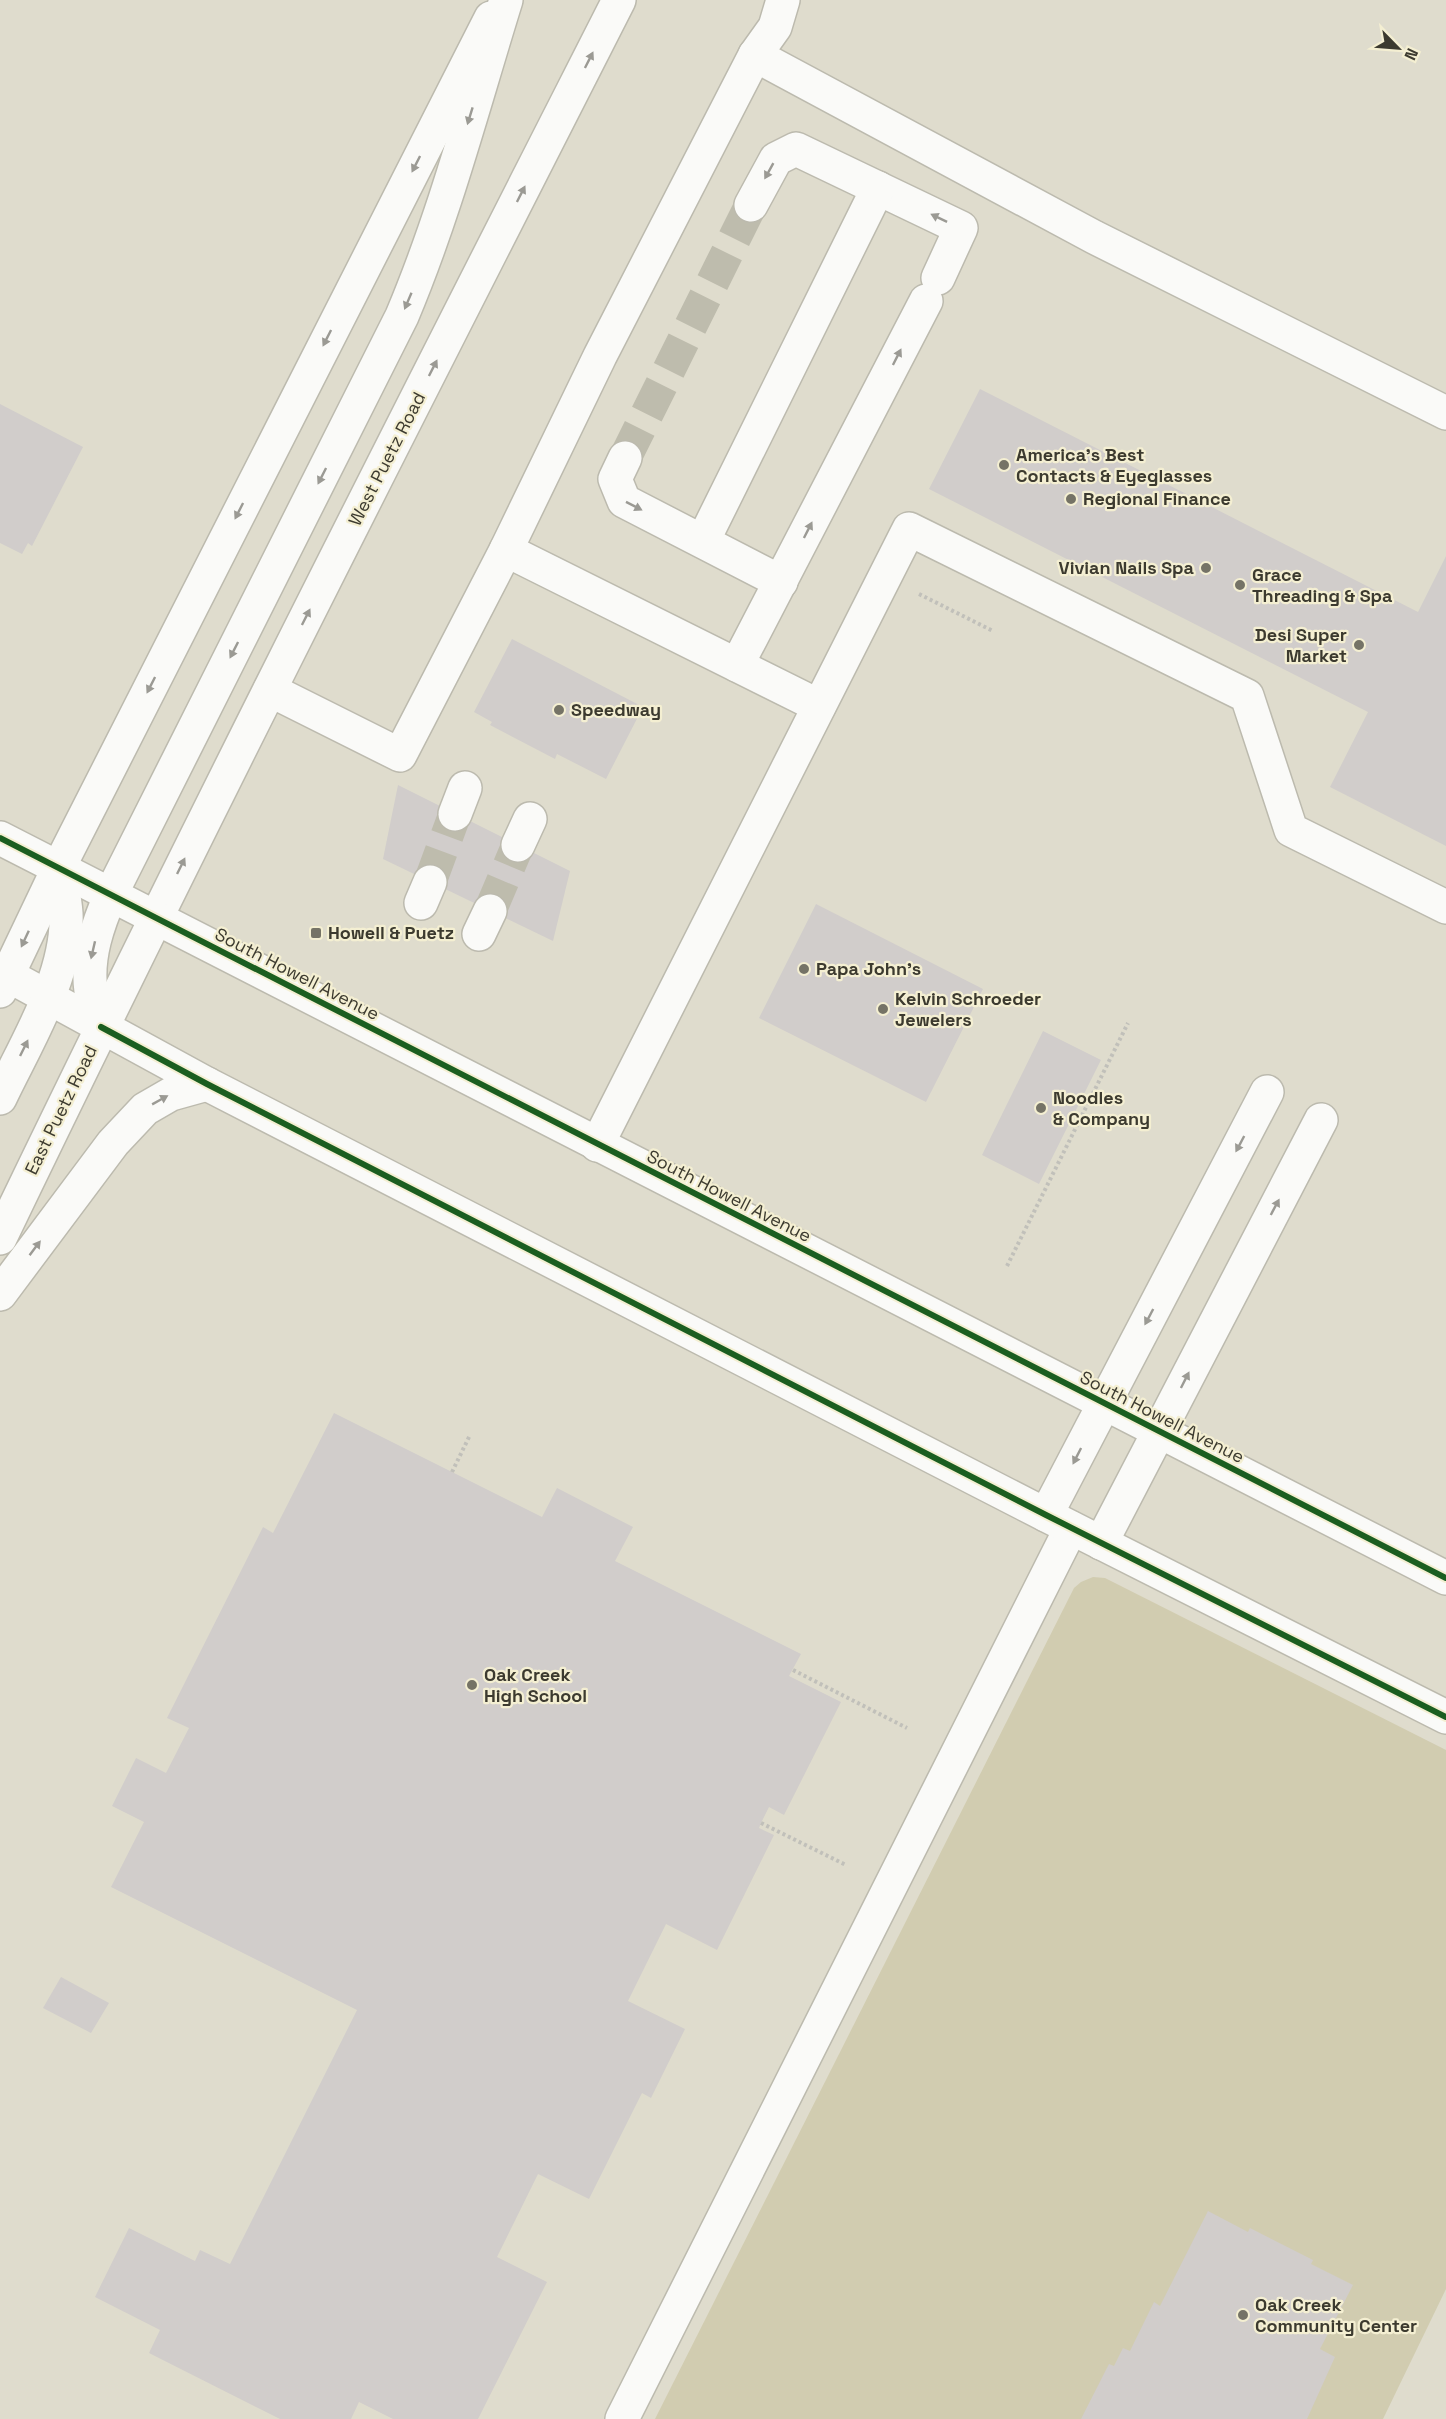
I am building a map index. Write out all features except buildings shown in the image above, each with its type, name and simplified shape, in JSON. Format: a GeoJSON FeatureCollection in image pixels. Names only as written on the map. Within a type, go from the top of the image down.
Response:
{"type":"FeatureCollection","features":[{"type":"Feature","properties":{"kind":"main road"},"geometry":{"type":"LineString","coordinates":[[501,0],[3,979],[48,997],[207,1084],[1058,1522],[1446,1717]]}},
{"type":"Feature","properties":{"kind":"main road"},"geometry":{"type":"LineString","coordinates":[[101,1027],[91,991],[90,961],[99,923],[111,894],[402,316],[416,284],[443,203],[506,0]]}},
{"type":"Feature","properties":{"kind":"main road","name":"West Puetz Road"},"geometry":{"type":"LineString","coordinates":[[155,919],[620,0]]}},
{"type":"Feature","properties":{"kind":"main road"},"geometry":{"type":"LineString","coordinates":[[270,690],[400,755],[506,550],[600,356],[755,55],[775,27],[783,0]]}},
{"type":"Feature","properties":{"kind":"main road"},"geometry":{"type":"LineString","coordinates":[[755,55],[1094,237],[1446,413]]}},
{"type":"Feature","properties":{"kind":"main road"},"geometry":{"type":"LineString","coordinates":[[737,665],[932,289],[961,228],[796,149],[776,159],[751,205]]}},
{"type":"Feature","properties":{"kind":"main road"},"geometry":{"type":"LineString","coordinates":[[703,542],[878,188]]}},
{"type":"Feature","properties":{"kind":"main road"},"geometry":{"type":"LineString","coordinates":[[625,458],[615,479],[624,501],[781,582]]}},
{"type":"Feature","properties":{"kind":"main road"},"geometry":{"type":"LineString","coordinates":[[597,1145],[909,529],[1247,696],[1291,830],[1446,907]]}},
{"type":"Feature","properties":{"kind":"main road"},"geometry":{"type":"LineString","coordinates":[[506,550],[819,706]]}},
{"type":"Feature","properties":{"kind":"main road","name":"South Howell Avenue"},"geometry":{"type":"LineString","coordinates":[[0,838],[1446,1578]]}},
{"type":"Feature","properties":{"kind":"main road"},"geometry":{"type":"LineString","coordinates":[[0,1098],[48,997],[62,956],[66,914],[59,867]]}},
{"type":"Feature","properties":{"kind":"main road","name":"East Puetz Road"},"geometry":{"type":"LineString","coordinates":[[0,1238],[155,919]]}},
{"type":"Feature","properties":{"kind":"main road"},"geometry":{"type":"LineString","coordinates":[[0,1294],[113,1143],[145,1108],[171,1094],[207,1084]]}},
{"type":"Feature","properties":{"kind":"main road"},"geometry":{"type":"LineString","coordinates":[[621,2419],[1058,1522],[1104,1404],[1267,1092]]}},
{"type":"Feature","properties":{"kind":"main road"},"geometry":{"type":"LineString","coordinates":[[1101,1543],[1321,1120]]}},
{"type":"Feature","properties":{"kind":"path"},"geometry":{"type":"LineString","coordinates":[[1007,1266],[1128,1023]]}},
{"type":"Feature","properties":{"kind":"path"},"geometry":{"type":"LineString","coordinates":[[452,1472],[470,1435]]}},
{"type":"Feature","properties":{"kind":"path"},"geometry":{"type":"LineString","coordinates":[[793,1670],[908,1728]]}},
{"type":"Feature","properties":{"kind":"path"},"geometry":{"type":"LineString","coordinates":[[761,1823],[846,1865]]}},
{"type":"Feature","properties":{"kind":"shaded area"},"geometry":{"type":"Polygon","coordinates":[[[1093,1577],[1105,1578],[1446,1750],[1446,2289],[1383,2419],[655,2419],[1074,1588],[1093,1577]]]}},
{"type":"Feature","properties":{"kind":"tunnel"},"geometry":{"type":"LineString","coordinates":[[625,458],[751,205]]}},
{"type":"Feature","properties":{"kind":"tunnel"},"geometry":{"type":"LineString","coordinates":[[430,882],[455,814]]}},
{"type":"Feature","properties":{"kind":"tunnel"},"geometry":{"type":"LineString","coordinates":[[490,911],[518,845]]}},
{"type":"Feature","properties":{"kind":"cycle path"},"geometry":{"type":"LineString","coordinates":[[0,838],[1446,1578]]}},
{"type":"Feature","properties":{"kind":"cycle path"},"geometry":{"type":"LineString","coordinates":[[101,1027],[207,1084],[1046,1515],[1446,1717]]}},
{"type":"Feature","properties":{"kind":"place","name":"America's Best Contacts & Eyeglasses"},"geometry":{"type":"Point","coordinates":[1004,465]}},
{"type":"Feature","properties":{"kind":"place","name":"Regional Finance"},"geometry":{"type":"Point","coordinates":[1071,499]}},
{"type":"Feature","properties":{"kind":"place","name":"Vivian Nails Spa"},"geometry":{"type":"Point","coordinates":[1206,568]}},
{"type":"Feature","properties":{"kind":"place","name":"Grace Threading & Spa"},"geometry":{"type":"Point","coordinates":[1240,585]}},
{"type":"Feature","properties":{"kind":"place","name":"Desi Super Market"},"geometry":{"type":"Point","coordinates":[1359,645]}},
{"type":"Feature","properties":{"kind":"place","name":"Speedway"},"geometry":{"type":"Point","coordinates":[559,710]}},
{"type":"Feature","properties":{"kind":"place","name":"Howell & Puetz"},"geometry":{"type":"Point","coordinates":[316,933]}},
{"type":"Feature","properties":{"kind":"place","name":"Papa John's"},"geometry":{"type":"Point","coordinates":[804,969]}},
{"type":"Feature","properties":{"kind":"place","name":"Kelvin Schroeder Jewelers"},"geometry":{"type":"Point","coordinates":[883,1009]}},
{"type":"Feature","properties":{"kind":"place","name":"Noodles & Company"},"geometry":{"type":"Point","coordinates":[1041,1108]}},
{"type":"Feature","properties":{"kind":"place","name":"Oak Creek High School"},"geometry":{"type":"Point","coordinates":[472,1685]}},
{"type":"Feature","properties":{"kind":"place","name":"Oak Creek Community Center"},"geometry":{"type":"Point","coordinates":[1243,2315]}}]}
